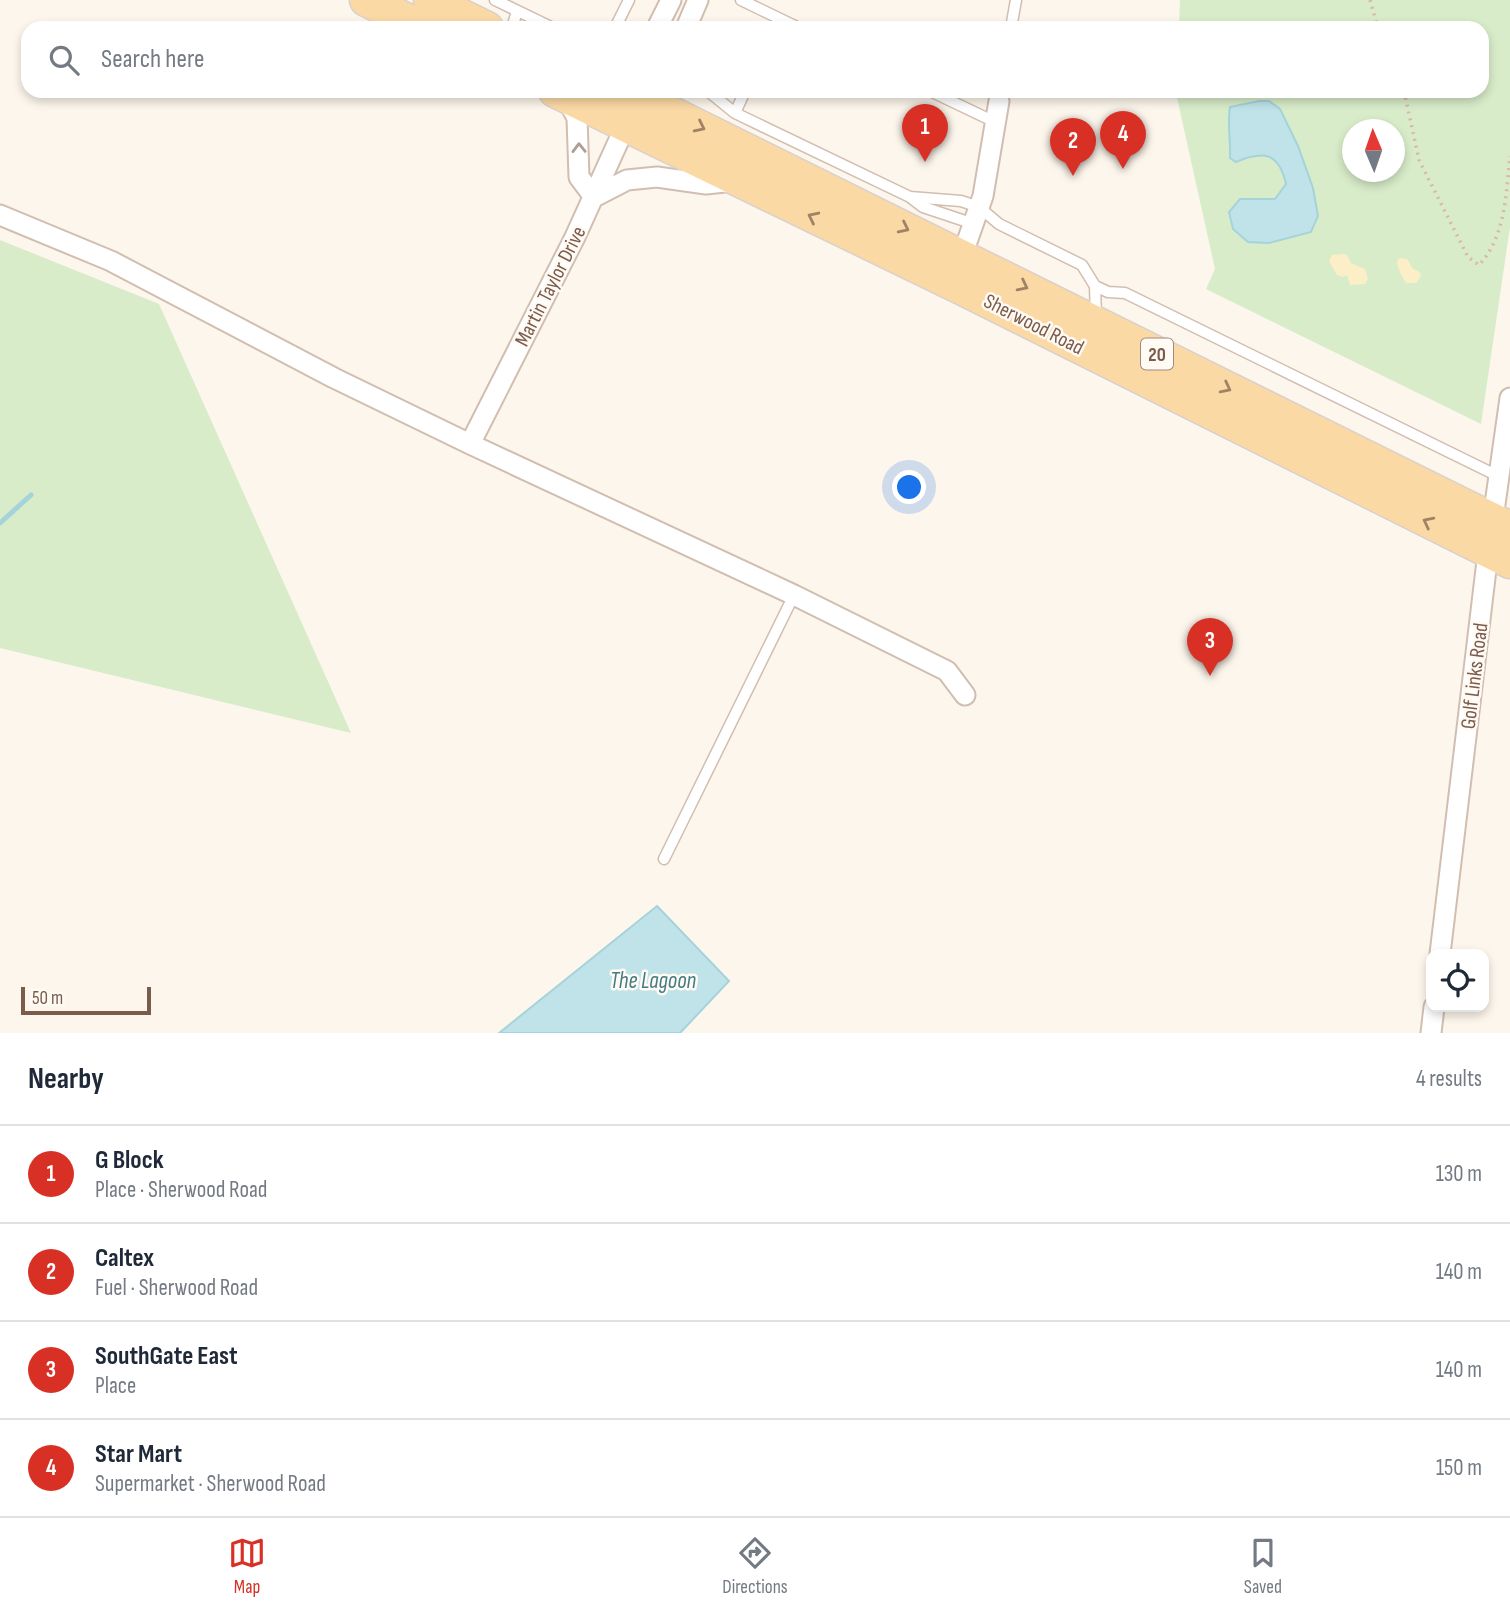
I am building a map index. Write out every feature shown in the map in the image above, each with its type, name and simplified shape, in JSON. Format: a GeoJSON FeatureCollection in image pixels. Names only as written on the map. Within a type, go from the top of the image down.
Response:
{"type":"FeatureCollection","features":[{"type":"Feature","properties":{"kind":"main road"},"geometry":{"type":"LineString","coordinates":[[366,0],[410,21]]}},
{"type":"Feature","properties":{"kind":"main road"},"geometry":{"type":"LineString","coordinates":[[430,0],[472,21]]}},
{"type":"Feature","properties":{"kind":"main road","name":"Sherwood Road"},"geometry":{"type":"LineString","coordinates":[[609,98],[634,100],[674,114],[1502,524]]}},
{"type":"Feature","properties":{"kind":"main road","name":"Sherwood Road"},"geometry":{"type":"LineString","coordinates":[[634,100],[738,180],[963,289],[1499,557]]}},
{"type":"Feature","properties":{"kind":"street"},"geometry":{"type":"LineString","coordinates":[[660,21],[671,0]]}},
{"type":"Feature","properties":{"kind":"street"},"geometry":{"type":"LineString","coordinates":[[689,21],[698,0]]}},
{"type":"Feature","properties":{"kind":"street"},"geometry":{"type":"LineString","coordinates":[[563,98],[577,118],[579,177],[594,197],[627,180],[657,177],[706,184],[738,180]]}},
{"type":"Feature","properties":{"kind":"street"},"geometry":{"type":"LineString","coordinates":[[963,289],[962,256],[983,196],[1000,98]]}},
{"type":"Feature","properties":{"kind":"street","name":"Martin Taylor Drive"},"geometry":{"type":"LineString","coordinates":[[470,444],[594,197],[634,100]]}},
{"type":"Feature","properties":{"kind":"street"},"geometry":{"type":"LineString","coordinates":[[0,215],[111,261],[334,378],[794,595],[947,671],[965,695]]}},
{"type":"Feature","properties":{"kind":"street","name":"Golf Links Road"},"geometry":{"type":"LineString","coordinates":[[1441,949],[1499,557],[1502,524],[1500,477],[1510,398]]}},
{"type":"Feature","properties":{"kind":"street"},"geometry":{"type":"LineString","coordinates":[[1431,1033],[1433,1012]]}},
{"type":"Feature","properties":{"kind":"lane"},"geometry":{"type":"LineString","coordinates":[[495,0],[538,21]]}},
{"type":"Feature","properties":{"kind":"lane"},"geometry":{"type":"LineString","coordinates":[[618,21],[628,0]]}},
{"type":"Feature","properties":{"kind":"lane"},"geometry":{"type":"LineString","coordinates":[[741,0],[775,21]]}},
{"type":"Feature","properties":{"kind":"lane"},"geometry":{"type":"LineString","coordinates":[[1012,21],[1016,0]]}},
{"type":"Feature","properties":{"kind":"lane"},"geometry":{"type":"LineString","coordinates":[[514,21],[517,11]]}},
{"type":"Feature","properties":{"kind":"lane"},"geometry":{"type":"LineString","coordinates":[[717,98],[735,113],[910,197],[923,207],[977,216],[1082,265],[1094,286],[1094,311],[1099,324]]}},
{"type":"Feature","properties":{"kind":"lane"},"geometry":{"type":"LineString","coordinates":[[735,113],[742,98]]}},
{"type":"Feature","properties":{"kind":"lane"},"geometry":{"type":"LineString","coordinates":[[945,98],[995,122]]}},
{"type":"Feature","properties":{"kind":"lane"},"geometry":{"type":"LineString","coordinates":[[910,197],[961,201],[977,216]]}},
{"type":"Feature","properties":{"kind":"lane"},"geometry":{"type":"LineString","coordinates":[[1094,286],[1108,292],[1125,293],[1500,477]]}},
{"type":"Feature","properties":{"kind":"lane"},"geometry":{"type":"LineString","coordinates":[[664,859],[794,595]]}},
{"type":"Feature","properties":{"kind":"path"},"geometry":{"type":"LineString","coordinates":[[1370,0],[1376,21]]}},
{"type":"Feature","properties":{"kind":"path"},"geometry":{"type":"LineString","coordinates":[[1406,98],[1419,160],[1468,257],[1479,265],[1486,257],[1501,226],[1510,156]]}},
{"type":"Feature","properties":{"kind":"green space"},"geometry":{"type":"Polygon","coordinates":[[[1180,0],[1510,0],[1510,227],[1481,424],[1206,289],[1215,269],[1178,98],[1489,98],[1489,21],[1179,21],[1180,0]]]}},
{"type":"Feature","properties":{"kind":"green space"},"geometry":{"type":"Polygon","coordinates":[[[0,240],[159,304],[351,733],[0,648],[0,240]]]}},
{"type":"Feature","properties":{"kind":"sand"},"geometry":{"type":"Polygon","coordinates":[[[1332,255],[1347,255],[1351,263],[1365,269],[1368,279],[1365,284],[1350,285],[1347,275],[1337,275],[1329,261],[1332,255]]]}},
{"type":"Feature","properties":{"kind":"sand"},"geometry":{"type":"Polygon","coordinates":[[[1400,258],[1407,259],[1413,269],[1420,272],[1421,276],[1416,283],[1406,283],[1397,261],[1400,258]]]}},
{"type":"Feature","properties":{"kind":"water"},"geometry":{"type":"Polygon","coordinates":[[[1269,101],[1280,109],[1298,146],[1313,188],[1318,216],[1311,232],[1269,243],[1248,242],[1233,229],[1229,212],[1240,199],[1275,199],[1286,184],[1279,166],[1269,157],[1255,156],[1236,162],[1230,158],[1230,107],[1269,101]]]}},
{"type":"Feature","properties":{"kind":"water","name":"The Lagoon"},"geometry":{"type":"Polygon","coordinates":[[[657,906],[729,981],[680,1033],[499,1033],[657,906]]]}},
{"type":"Feature","properties":{"kind":"waterway"},"geometry":{"type":"LineString","coordinates":[[0,523],[31,495]]}},
{"type":"Feature","properties":{"kind":"place","name":"G Block"},"geometry":{"type":"Point","coordinates":[925,162]}},
{"type":"Feature","properties":{"kind":"place","name":"Star Mart"},"geometry":{"type":"Point","coordinates":[1123,169]}},
{"type":"Feature","properties":{"kind":"place","name":"Caltex"},"geometry":{"type":"Point","coordinates":[1073,176]}},
{"type":"Feature","properties":{"kind":"place","name":"SouthGate East"},"geometry":{"type":"Point","coordinates":[1210,676]}}]}
